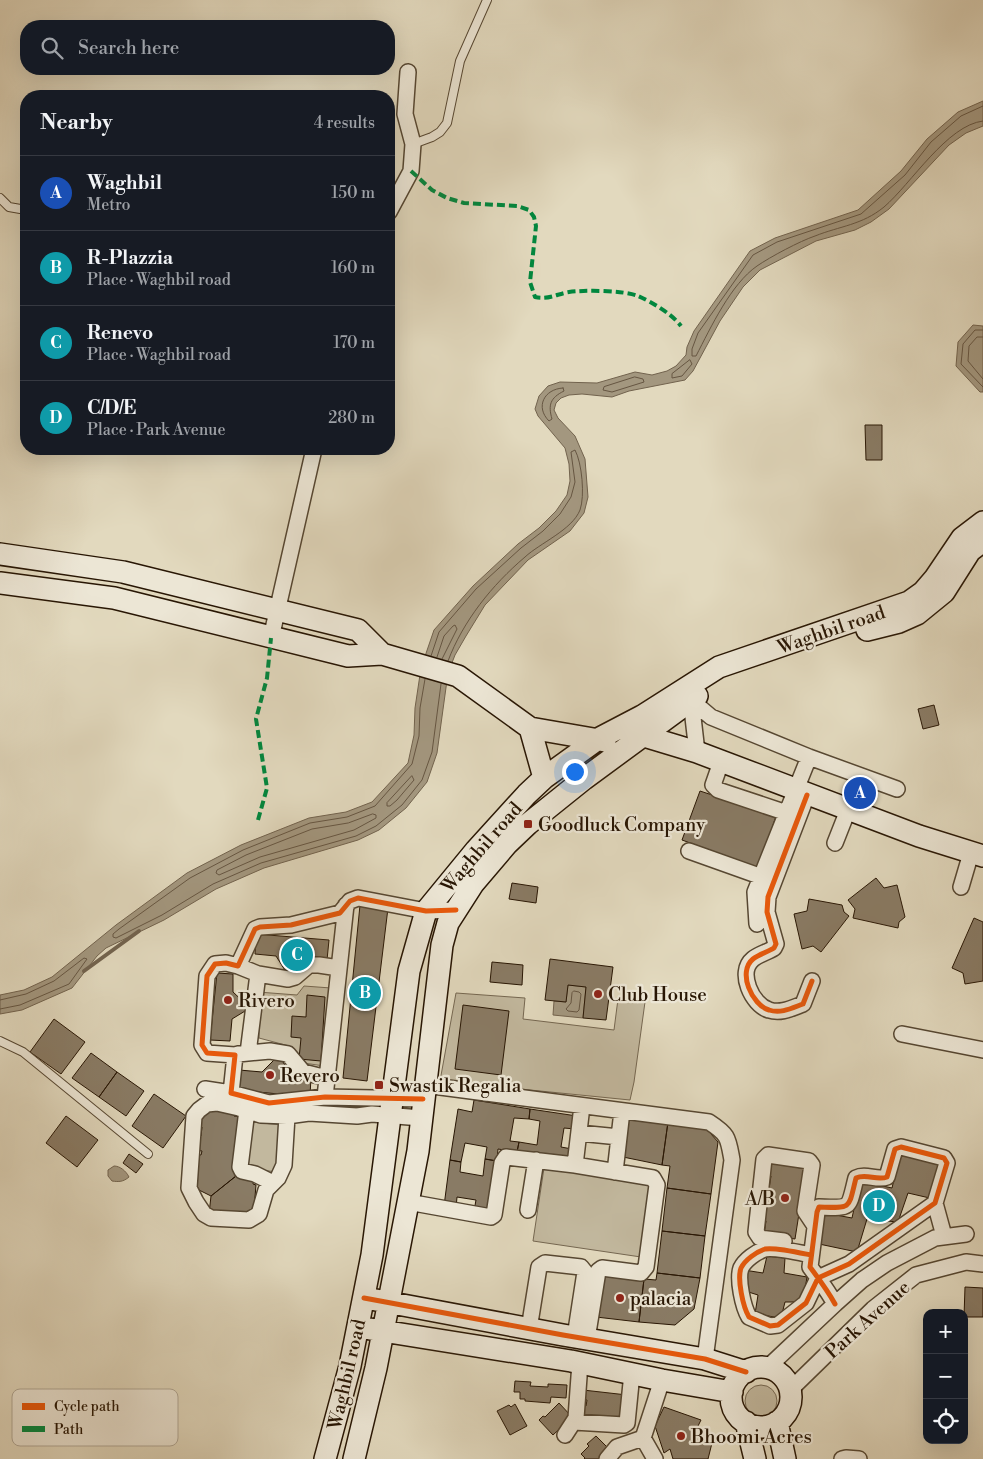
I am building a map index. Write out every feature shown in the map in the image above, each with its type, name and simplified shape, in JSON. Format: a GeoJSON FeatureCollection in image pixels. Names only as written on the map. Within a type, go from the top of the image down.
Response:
{"type":"FeatureCollection","features":[{"type":"Feature","properties":{"kind":"main road","name":"Waghbil road"},"geometry":{"type":"LineString","coordinates":[[325,1459],[358,1327],[372,1255],[408,971],[426,911],[476,850],[540,782],[598,740],[687,694],[724,680],[745,665],[864,624],[899,622],[905,611],[917,614],[939,585],[970,551],[979,535]]}},
{"type":"Feature","properties":{"kind":"main road"},"geometry":{"type":"LineString","coordinates":[[0,554],[123,572],[358,630],[382,654]]}},
{"type":"Feature","properties":{"kind":"main road"},"geometry":{"type":"LineString","coordinates":[[0,583],[114,598],[348,656],[382,654],[458,676],[530,728],[598,740],[636,742],[697,752],[919,836],[977,854]]}},
{"type":"Feature","properties":{"kind":"main road","name":"Waghbil road"},"geometry":{"type":"LineString","coordinates":[[354,1459],[383,1332],[418,1151],[442,945],[448,923],[473,884],[507,844],[528,824],[584,778],[636,742],[687,694]]}},
{"type":"Feature","properties":{"kind":"main road"},"geometry":{"type":"LineString","coordinates":[[530,728],[540,782],[552,805]]}},
{"type":"Feature","properties":{"kind":"main road"},"geometry":{"type":"LineString","coordinates":[[372,1255],[397,1259]]}},
{"type":"Feature","properties":{"kind":"main road"},"geometry":{"type":"LineString","coordinates":[[364,1298],[705,1359],[746,1372]]}},
{"type":"Feature","properties":{"kind":"main road"},"geometry":{"type":"LineString","coordinates":[[504,1350],[508,1325]]}},
{"type":"Feature","properties":{"kind":"main road"},"geometry":{"type":"LineString","coordinates":[[358,1327],[559,1359],[732,1392]]}},
{"type":"Feature","properties":{"kind":"main road"},"geometry":{"type":"LineString","coordinates":[[559,1359],[575,1337]]}},
{"type":"Feature","properties":{"kind":"main road"},"geometry":{"type":"LineString","coordinates":[[767,1368],[774,1370],[784,1378],[790,1390],[789,1408],[777,1422],[765,1426],[752,1425],[740,1418],[733,1406],[732,1392],[739,1377],[746,1372],[767,1368]]}},
{"type":"Feature","properties":{"kind":"main road"},"geometry":{"type":"LineString","coordinates":[[338,1413],[364,1418]]}},
{"type":"Feature","properties":{"kind":"main road"},"geometry":{"type":"LineString","coordinates":[[746,1422],[755,1459]]}},
{"type":"Feature","properties":{"kind":"main road"},"geometry":{"type":"LineString","coordinates":[[777,1422],[785,1459]]}},
{"type":"Feature","properties":{"kind":"street"},"geometry":{"type":"LineString","coordinates":[[395,201],[411,172],[412,144],[404,114],[408,72]]}},
{"type":"Feature","properties":{"kind":"street"},"geometry":{"type":"LineString","coordinates":[[271,638],[313,455]]}},
{"type":"Feature","properties":{"kind":"street"},"geometry":{"type":"LineString","coordinates":[[687,694],[697,752]]}},
{"type":"Feature","properties":{"kind":"street"},"geometry":{"type":"LineString","coordinates":[[687,694],[711,717],[809,757],[897,789]]}},
{"type":"Feature","properties":{"kind":"street"},"geometry":{"type":"LineString","coordinates":[[809,757],[802,793],[768,898],[767,912],[776,944],[774,948],[753,959],[747,972],[747,985],[752,997],[760,1006],[770,1010],[783,1011],[803,1004],[812,981]]}},
{"type":"Feature","properties":{"kind":"street"},"geometry":{"type":"LineString","coordinates":[[721,762],[713,785],[718,790],[787,814]]}},
{"type":"Feature","properties":{"kind":"street"},"geometry":{"type":"LineString","coordinates":[[757,924],[756,892],[787,814],[802,793]]}},
{"type":"Feature","properties":{"kind":"street"},"geometry":{"type":"LineString","coordinates":[[835,843],[848,810]]}},
{"type":"Feature","properties":{"kind":"street"},"geometry":{"type":"LineString","coordinates":[[689,851],[762,877]]}},
{"type":"Feature","properties":{"kind":"street"},"geometry":{"type":"LineString","coordinates":[[961,887],[977,854]]}},
{"type":"Feature","properties":{"kind":"street"},"geometry":{"type":"LineString","coordinates":[[238,966],[255,929],[260,927],[290,926],[340,913],[350,901],[358,898],[426,911],[456,910]]}},
{"type":"Feature","properties":{"kind":"street"},"geometry":{"type":"LineString","coordinates":[[325,1097],[346,905]]}},
{"type":"Feature","properties":{"kind":"street"},"geometry":{"type":"LineString","coordinates":[[327,1078],[303,1072],[288,1054],[270,1051],[242,1054],[207,1053],[202,1045],[207,976],[215,964],[226,963],[258,974],[288,979],[295,977],[309,965],[340,968]]}},
{"type":"Feature","properties":{"kind":"street"},"geometry":{"type":"LineString","coordinates":[[231,1093],[242,1054],[258,974]]}},
{"type":"Feature","properties":{"kind":"street"},"geometry":{"type":"LineString","coordinates":[[902,1034],[983,1050]]}},
{"type":"Feature","properties":{"kind":"street"},"geometry":{"type":"LineString","coordinates":[[205,1089],[231,1093],[269,1103],[325,1097],[392,1107]]}},
{"type":"Feature","properties":{"kind":"street"},"geometry":{"type":"LineString","coordinates":[[287,1116],[284,1165],[278,1178],[266,1190],[258,1214],[249,1220],[211,1218],[204,1214],[189,1188],[194,1116],[207,1104],[217,1103],[260,1115],[287,1116],[309,1113],[357,1116],[423,1101],[582,1106],[709,1122],[723,1131],[729,1143],[732,1160],[705,1359]]}},
{"type":"Feature","properties":{"kind":"street"},"geometry":{"type":"LineString","coordinates":[[575,1165],[582,1106]]}},
{"type":"Feature","properties":{"kind":"street"},"geometry":{"type":"LineString","coordinates":[[247,1110],[240,1167],[242,1171],[255,1174],[273,1183]]}},
{"type":"Feature","properties":{"kind":"street"},"geometry":{"type":"LineString","coordinates":[[614,1172],[622,1111]]}},
{"type":"Feature","properties":{"kind":"street"},"geometry":{"type":"LineString","coordinates":[[579,1133],[619,1138]]}},
{"type":"Feature","properties":{"kind":"street"},"geometry":{"type":"LineString","coordinates":[[835,1304],[810,1267],[817,1212],[819,1208],[844,1208],[849,1204],[856,1178],[862,1176],[884,1179],[887,1176],[895,1149],[902,1147],[944,1158],[947,1163],[935,1203],[944,1236]]}},
{"type":"Feature","properties":{"kind":"street"},"geometry":{"type":"LineString","coordinates":[[812,1250],[760,1238],[756,1232],[764,1159],[768,1155],[809,1162],[812,1165],[805,1211],[815,1226]]}},
{"type":"Feature","properties":{"kind":"street"},"geometry":{"type":"LineString","coordinates":[[408,1202],[491,1217],[494,1215],[502,1162],[506,1157],[575,1165],[653,1178],[657,1185],[646,1267],[641,1273],[602,1268],[598,1271],[575,1337]]}},
{"type":"Feature","properties":{"kind":"street"},"geometry":{"type":"LineString","coordinates":[[528,1210],[536,1160]]}},
{"type":"Feature","properties":{"kind":"street"},"geometry":{"type":"LineString","coordinates":[[812,1250],[766,1249],[745,1261],[740,1270],[745,1310],[749,1317],[770,1326],[778,1325],[806,1303],[818,1278],[849,1264],[935,1203]]}},
{"type":"Feature","properties":{"kind":"street","name":"Park Avenue"},"geometry":{"type":"LineString","coordinates":[[767,1368],[862,1280],[887,1263],[934,1238],[966,1234]]}},
{"type":"Feature","properties":{"kind":"street","name":"Park Avenue"},"geometry":{"type":"LineString","coordinates":[[790,1390],[873,1309],[916,1275],[966,1262],[983,1264]]}},
{"type":"Feature","properties":{"kind":"street"},"geometry":{"type":"LineString","coordinates":[[529,1329],[539,1268],[545,1263],[581,1267],[584,1272],[575,1337]]}},
{"type":"Feature","properties":{"kind":"street"},"geometry":{"type":"LineString","coordinates":[[565,1435],[576,1418],[580,1363]]}},
{"type":"Feature","properties":{"kind":"street"},"geometry":{"type":"LineString","coordinates":[[574,1422],[624,1425],[627,1423],[632,1374]]}},
{"type":"Feature","properties":{"kind":"street"},"geometry":{"type":"LineString","coordinates":[[655,1459],[643,1438],[662,1380]]}},
{"type":"Feature","properties":{"kind":"street"},"geometry":{"type":"LineString","coordinates":[[607,1459],[617,1448],[643,1438]]}},
{"type":"Feature","properties":{"kind":"street"},"geometry":{"type":"LineString","coordinates":[[842,1459],[859,1459]]}},
{"type":"Feature","properties":{"kind":"lane"},"geometry":{"type":"LineString","coordinates":[[412,144],[432,137],[440,132],[447,123],[460,60],[487,0]]}},
{"type":"Feature","properties":{"kind":"lane"},"geometry":{"type":"LineString","coordinates":[[0,198],[9,207],[20,209]]}},
{"type":"Feature","properties":{"kind":"lane"},"geometry":{"type":"LineString","coordinates":[[0,1041],[23,1052],[148,1154]]}},
{"type":"Feature","properties":{"kind":"shaded area"},"geometry":{"type":"Polygon","coordinates":[[[304,986],[331,988],[324,1066],[297,1062],[289,1046],[259,1038],[258,992],[297,995],[304,986]]]}},
{"type":"Feature","properties":{"kind":"shaded area"},"geometry":{"type":"Polygon","coordinates":[[[456,993],[525,998],[523,1019],[614,1030],[618,999],[645,1002],[630,1100],[440,1081],[456,993]]]}},
{"type":"Feature","properties":{"kind":"shaded area"},"geometry":{"type":"Polygon","coordinates":[[[251,1122],[283,1125],[277,1172],[245,1168],[251,1122]]]}},
{"type":"Feature","properties":{"kind":"shaded area"},"geometry":{"type":"Polygon","coordinates":[[[544,1168],[652,1185],[641,1257],[533,1241],[544,1168]]]}},
{"type":"Feature","properties":{"kind":"shaded area"},"geometry":{"type":"Polygon","coordinates":[[[761,1385],[767,1386],[772,1390],[776,1395],[776,1407],[772,1412],[767,1416],[761,1417],[755,1416],[750,1412],[746,1407],[745,1401],[746,1395],[750,1390],[755,1386],[761,1385]]]}},
{"type":"Feature","properties":{"kind":"water"},"geometry":{"type":"Polygon","coordinates":[[[983,101],[983,126],[966,133],[949,145],[889,209],[871,222],[855,230],[816,241],[760,270],[743,287],[720,321],[693,371],[685,380],[629,391],[612,397],[582,394],[569,395],[561,398],[556,403],[554,410],[558,418],[575,436],[585,459],[588,497],[584,513],[570,531],[528,560],[485,605],[466,636],[455,655],[448,673],[437,753],[427,782],[406,808],[379,830],[358,840],[264,868],[216,889],[164,920],[106,948],[97,956],[72,988],[22,1010],[0,1014],[0,995],[24,990],[52,977],[116,925],[187,873],[241,845],[309,818],[346,812],[372,802],[408,763],[414,735],[415,708],[421,668],[434,630],[473,586],[556,511],[567,495],[570,481],[569,464],[565,448],[538,416],[535,409],[539,396],[548,386],[560,382],[597,383],[635,372],[652,375],[667,371],[676,366],[686,355],[687,347],[694,331],[750,251],[775,238],[858,210],[901,171],[927,139],[958,112],[983,101]]]}},
{"type":"Feature","properties":{"kind":"water"},"geometry":{"type":"Polygon","coordinates":[[[973,325],[983,326],[983,392],[980,392],[956,366],[958,342],[973,325]]]}},
{"type":"Feature","properties":{"kind":"water"},"geometry":{"type":"Polygon","coordinates":[[[568,985],[586,987],[583,1018],[553,1015],[554,1001],[566,1002],[568,985]]]}},
{"type":"Feature","properties":{"kind":"water"},"geometry":{"type":"Polygon","coordinates":[[[114,1166],[123,1169],[129,1177],[121,1181],[112,1181],[108,1176],[108,1170],[114,1166]]]}},
{"type":"Feature","properties":{"kind":"building"},"geometry":{"type":"Polygon","coordinates":[[[865,425],[882,425],[882,460],[866,460],[865,425]]]}},
{"type":"Feature","properties":{"kind":"building"},"geometry":{"type":"Polygon","coordinates":[[[934,705],[939,725],[923,729],[918,709],[934,705]]]}},
{"type":"Feature","properties":{"kind":"building"},"geometry":{"type":"Polygon","coordinates":[[[700,791],[776,816],[759,868],[682,840],[700,791]]]}},
{"type":"Feature","properties":{"kind":"building"},"geometry":{"type":"Polygon","coordinates":[[[876,878],[884,888],[897,885],[905,917],[899,922],[898,928],[853,918],[855,909],[848,900],[876,878]]]}},
{"type":"Feature","properties":{"kind":"building"},"geometry":{"type":"Polygon","coordinates":[[[512,883],[538,887],[536,903],[509,899],[512,883]]]}},
{"type":"Feature","properties":{"kind":"building"},"geometry":{"type":"Polygon","coordinates":[[[809,899],[842,905],[844,912],[849,916],[821,952],[813,946],[802,949],[794,914],[807,911],[809,899]]]}},
{"type":"Feature","properties":{"kind":"building"},"geometry":{"type":"Polygon","coordinates":[[[360,905],[388,908],[367,1081],[343,1078],[360,905]]]}},
{"type":"Feature","properties":{"kind":"building"},"geometry":{"type":"Polygon","coordinates":[[[974,918],[983,922],[983,981],[965,984],[963,973],[952,968],[974,918]]]}},
{"type":"Feature","properties":{"kind":"building"},"geometry":{"type":"Polygon","coordinates":[[[256,934],[329,940],[327,960],[304,958],[288,975],[276,956],[255,954],[256,934]]]}},
{"type":"Feature","properties":{"kind":"building","name":"Club House"},"geometry":{"type":"Polygon","coordinates":[[[550,959],[613,967],[606,1020],[583,1018],[586,987],[568,985],[566,1002],[545,1000],[550,959]]]}},
{"type":"Feature","properties":{"kind":"building"},"geometry":{"type":"Polygon","coordinates":[[[492,962],[523,965],[522,985],[490,982],[492,962]]]}},
{"type":"Feature","properties":{"kind":"building","name":"Rivero"},"geometry":{"type":"Polygon","coordinates":[[[217,973],[233,974],[233,992],[250,1008],[232,1019],[230,1041],[210,1040],[217,973]]]}},
{"type":"Feature","properties":{"kind":"building"},"geometry":{"type":"Polygon","coordinates":[[[307,995],[325,997],[321,1061],[299,1059],[301,1038],[291,1037],[292,1016],[306,1017],[307,995]]]}},
{"type":"Feature","properties":{"kind":"building"},"geometry":{"type":"Polygon","coordinates":[[[463,1005],[509,1011],[501,1075],[455,1069],[463,1005]]]}},
{"type":"Feature","properties":{"kind":"building"},"geometry":{"type":"Polygon","coordinates":[[[54,1019],[85,1042],[61,1074],[30,1052],[54,1019]]]}},
{"type":"Feature","properties":{"kind":"building"},"geometry":{"type":"Polygon","coordinates":[[[91,1053],[117,1072],[99,1097],[72,1078],[91,1053]]]}},
{"type":"Feature","properties":{"kind":"building","name":"Revero"},"geometry":{"type":"Polygon","coordinates":[[[279,1055],[290,1074],[311,1076],[310,1097],[237,1090],[239,1070],[262,1072],[279,1055]]]}},
{"type":"Feature","properties":{"kind":"building"},"geometry":{"type":"Polygon","coordinates":[[[117,1072],[144,1091],[126,1116],[99,1097],[117,1072]]]}},
{"type":"Feature","properties":{"kind":"building"},"geometry":{"type":"Polygon","coordinates":[[[154,1094],[186,1116],[163,1148],[132,1126],[154,1094]]]}},
{"type":"Feature","properties":{"kind":"building"},"geometry":{"type":"Polygon","coordinates":[[[474,1100],[530,1109],[529,1119],[514,1118],[510,1141],[519,1142],[517,1152],[498,1149],[497,1161],[485,1159],[487,1147],[465,1143],[461,1162],[450,1160],[458,1109],[472,1112],[474,1100]]]}},
{"type":"Feature","properties":{"kind":"building"},"geometry":{"type":"Polygon","coordinates":[[[207,1108],[235,1111],[234,1116],[242,1117],[236,1176],[211,1196],[197,1189],[196,1178],[195,1154],[201,1155],[202,1151],[195,1150],[197,1135],[201,1136],[202,1127],[198,1126],[200,1112],[207,1108]]]}},
{"type":"Feature","properties":{"kind":"building"},"geometry":{"type":"Polygon","coordinates":[[[530,1109],[577,1116],[575,1129],[564,1128],[561,1147],[572,1149],[570,1160],[517,1152],[519,1142],[537,1145],[540,1121],[529,1119],[530,1109]]]}},
{"type":"Feature","properties":{"kind":"building"},"geometry":{"type":"Polygon","coordinates":[[[66,1116],[98,1140],[77,1167],[46,1143],[66,1116]]]}},
{"type":"Feature","properties":{"kind":"building"},"geometry":{"type":"Polygon","coordinates":[[[629,1117],[668,1122],[662,1165],[623,1157],[629,1117]]]}},
{"type":"Feature","properties":{"kind":"building"},"geometry":{"type":"Polygon","coordinates":[[[668,1122],[705,1127],[718,1142],[711,1194],[667,1188],[670,1166],[662,1165],[668,1122]]]}},
{"type":"Feature","properties":{"kind":"building"},"geometry":{"type":"Polygon","coordinates":[[[129,1154],[143,1164],[136,1173],[123,1163],[129,1154]]]}},
{"type":"Feature","properties":{"kind":"building"},"geometry":{"type":"Polygon","coordinates":[[[900,1154],[940,1163],[934,1199],[908,1193],[898,1222],[867,1219],[857,1252],[819,1244],[825,1213],[852,1218],[860,1181],[892,1188],[900,1154]]]}},
{"type":"Feature","properties":{"kind":"building"},"geometry":{"type":"Polygon","coordinates":[[[485,1159],[497,1161],[489,1213],[474,1211],[476,1200],[457,1197],[456,1208],[444,1206],[450,1160],[461,1162],[460,1172],[483,1176],[485,1159]]]}},
{"type":"Feature","properties":{"kind":"building","name":"A/B"},"geometry":{"type":"Polygon","coordinates":[[[768,1160],[806,1169],[795,1239],[764,1234],[766,1221],[764,1220],[771,1176],[766,1175],[768,1160]]]}},
{"type":"Feature","properties":{"kind":"building"},"geometry":{"type":"Polygon","coordinates":[[[236,1176],[254,1178],[253,1184],[256,1185],[254,1209],[251,1209],[249,1217],[209,1214],[211,1196],[236,1176]]]}},
{"type":"Feature","properties":{"kind":"building"},"geometry":{"type":"Polygon","coordinates":[[[667,1188],[711,1194],[705,1236],[662,1231],[667,1188]]]}},
{"type":"Feature","properties":{"kind":"building"},"geometry":{"type":"Polygon","coordinates":[[[662,1231],[705,1236],[700,1278],[657,1273],[662,1231]]]}},
{"type":"Feature","properties":{"kind":"building"},"geometry":{"type":"Polygon","coordinates":[[[767,1256],[785,1258],[784,1273],[807,1277],[803,1302],[785,1302],[781,1318],[755,1314],[758,1295],[742,1290],[744,1270],[763,1273],[767,1256]]]}},
{"type":"Feature","properties":{"kind":"building"},"geometry":{"type":"Polygon","coordinates":[[[657,1273],[700,1278],[694,1309],[675,1325],[639,1322],[644,1279],[656,1280],[657,1273]]]}},
{"type":"Feature","properties":{"kind":"building","name":"palacia"},"geometry":{"type":"Polygon","coordinates":[[[602,1274],[644,1279],[639,1322],[596,1317],[602,1274]]]}},
{"type":"Feature","properties":{"kind":"building"},"geometry":{"type":"Polygon","coordinates":[[[965,1287],[983,1288],[983,1317],[968,1317],[968,1309],[964,1309],[965,1287]]]}},
{"type":"Feature","properties":{"kind":"building"},"geometry":{"type":"Polygon","coordinates":[[[515,1381],[531,1382],[530,1386],[548,1387],[548,1384],[567,1385],[566,1398],[551,1397],[550,1403],[525,1401],[525,1399],[520,1399],[520,1392],[514,1392],[515,1381]]]}},
{"type":"Feature","properties":{"kind":"building"},"geometry":{"type":"Polygon","coordinates":[[[583,1390],[627,1395],[626,1404],[621,1404],[625,1420],[580,1415],[581,1405],[586,1406],[587,1400],[582,1399],[583,1390]]]}},
{"type":"Feature","properties":{"kind":"building"},"geometry":{"type":"Polygon","coordinates":[[[559,1403],[572,1417],[553,1435],[539,1420],[543,1416],[545,1417],[559,1403]]]}},
{"type":"Feature","properties":{"kind":"building"},"geometry":{"type":"Polygon","coordinates":[[[515,1404],[527,1426],[510,1435],[497,1411],[515,1404]]]}},
{"type":"Feature","properties":{"kind":"building","name":"Bhoomi Acres"},"geometry":{"type":"Polygon","coordinates":[[[664,1407],[701,1420],[695,1432],[713,1439],[708,1459],[673,1459],[670,1449],[664,1453],[655,1426],[664,1407]]]}},
{"type":"Feature","properties":{"kind":"building"},"geometry":{"type":"Polygon","coordinates":[[[596,1436],[610,1450],[601,1459],[584,1459],[581,1454],[589,1446],[587,1444],[596,1436]]]}},
{"type":"Feature","properties":{"kind":"waterway"},"geometry":{"type":"LineString","coordinates":[[84,971],[139,931]]}},
{"type":"Feature","properties":{"kind":"marked path"},"geometry":{"type":"LineString","coordinates":[[411,171],[432,190],[447,198],[464,203],[517,206],[529,210],[534,217],[536,226],[530,282],[535,297],[540,298],[584,291],[631,294],[661,309],[681,326]]}},
{"type":"Feature","properties":{"kind":"marked path"},"geometry":{"type":"LineString","coordinates":[[258,820],[267,788],[256,719],[267,678],[271,638]]}},
{"type":"Feature","properties":{"kind":"cycle path"},"geometry":{"type":"LineString","coordinates":[[807,795],[768,897],[767,912],[776,944],[774,948],[753,959],[748,965],[746,972],[752,995],[763,1007],[773,1011],[786,1010],[803,1004],[812,981]]}},
{"type":"Feature","properties":{"kind":"cycle path"},"geometry":{"type":"LineString","coordinates":[[423,1099],[325,1097],[269,1103],[231,1093],[235,1055],[207,1053],[202,1045],[207,976],[215,964],[226,963],[238,966],[255,929],[291,925],[340,913],[350,901],[358,898],[426,911],[456,910]]}},
{"type":"Feature","properties":{"kind":"cycle path"},"geometry":{"type":"LineString","coordinates":[[811,1255],[788,1250],[765,1249],[748,1259],[741,1268],[740,1286],[749,1317],[770,1326],[778,1325],[806,1303],[818,1278],[849,1264],[935,1203],[947,1163],[944,1158],[901,1147],[895,1149],[887,1177],[864,1176],[856,1178],[847,1205],[843,1207],[819,1207],[810,1267],[817,1276],[820,1281],[835,1304]]}},
{"type":"Feature","properties":{"kind":"cycle path"},"geometry":{"type":"LineString","coordinates":[[364,1298],[705,1359],[746,1372]]}},
{"type":"Feature","properties":{"kind":"place","name":"Waghbil"},"geometry":{"type":"Point","coordinates":[860,793]}},
{"type":"Feature","properties":{"kind":"place","name":"Goodluck Company"},"geometry":{"type":"Point","coordinates":[528,824]}},
{"type":"Feature","properties":{"kind":"place","name":"Renevo"},"geometry":{"type":"Point","coordinates":[297,955]}},
{"type":"Feature","properties":{"kind":"place","name":"R-Plazzia"},"geometry":{"type":"Point","coordinates":[365,993]}},
{"type":"Feature","properties":{"kind":"place","name":"Club House"},"geometry":{"type":"Point","coordinates":[598,994]}},
{"type":"Feature","properties":{"kind":"place","name":"Rivero"},"geometry":{"type":"Point","coordinates":[228,1000]}},
{"type":"Feature","properties":{"kind":"place","name":"Revero"},"geometry":{"type":"Point","coordinates":[270,1075]}},
{"type":"Feature","properties":{"kind":"place","name":"Swastik Regalia"},"geometry":{"type":"Point","coordinates":[379,1085]}},
{"type":"Feature","properties":{"kind":"place","name":"A/B"},"geometry":{"type":"Point","coordinates":[785,1198]}},
{"type":"Feature","properties":{"kind":"place","name":"C/D/E"},"geometry":{"type":"Point","coordinates":[879,1206]}},
{"type":"Feature","properties":{"kind":"place","name":"palacia"},"geometry":{"type":"Point","coordinates":[620,1298]}},
{"type":"Feature","properties":{"kind":"place","name":"Bhoomi Acres"},"geometry":{"type":"Point","coordinates":[681,1436]}}]}
